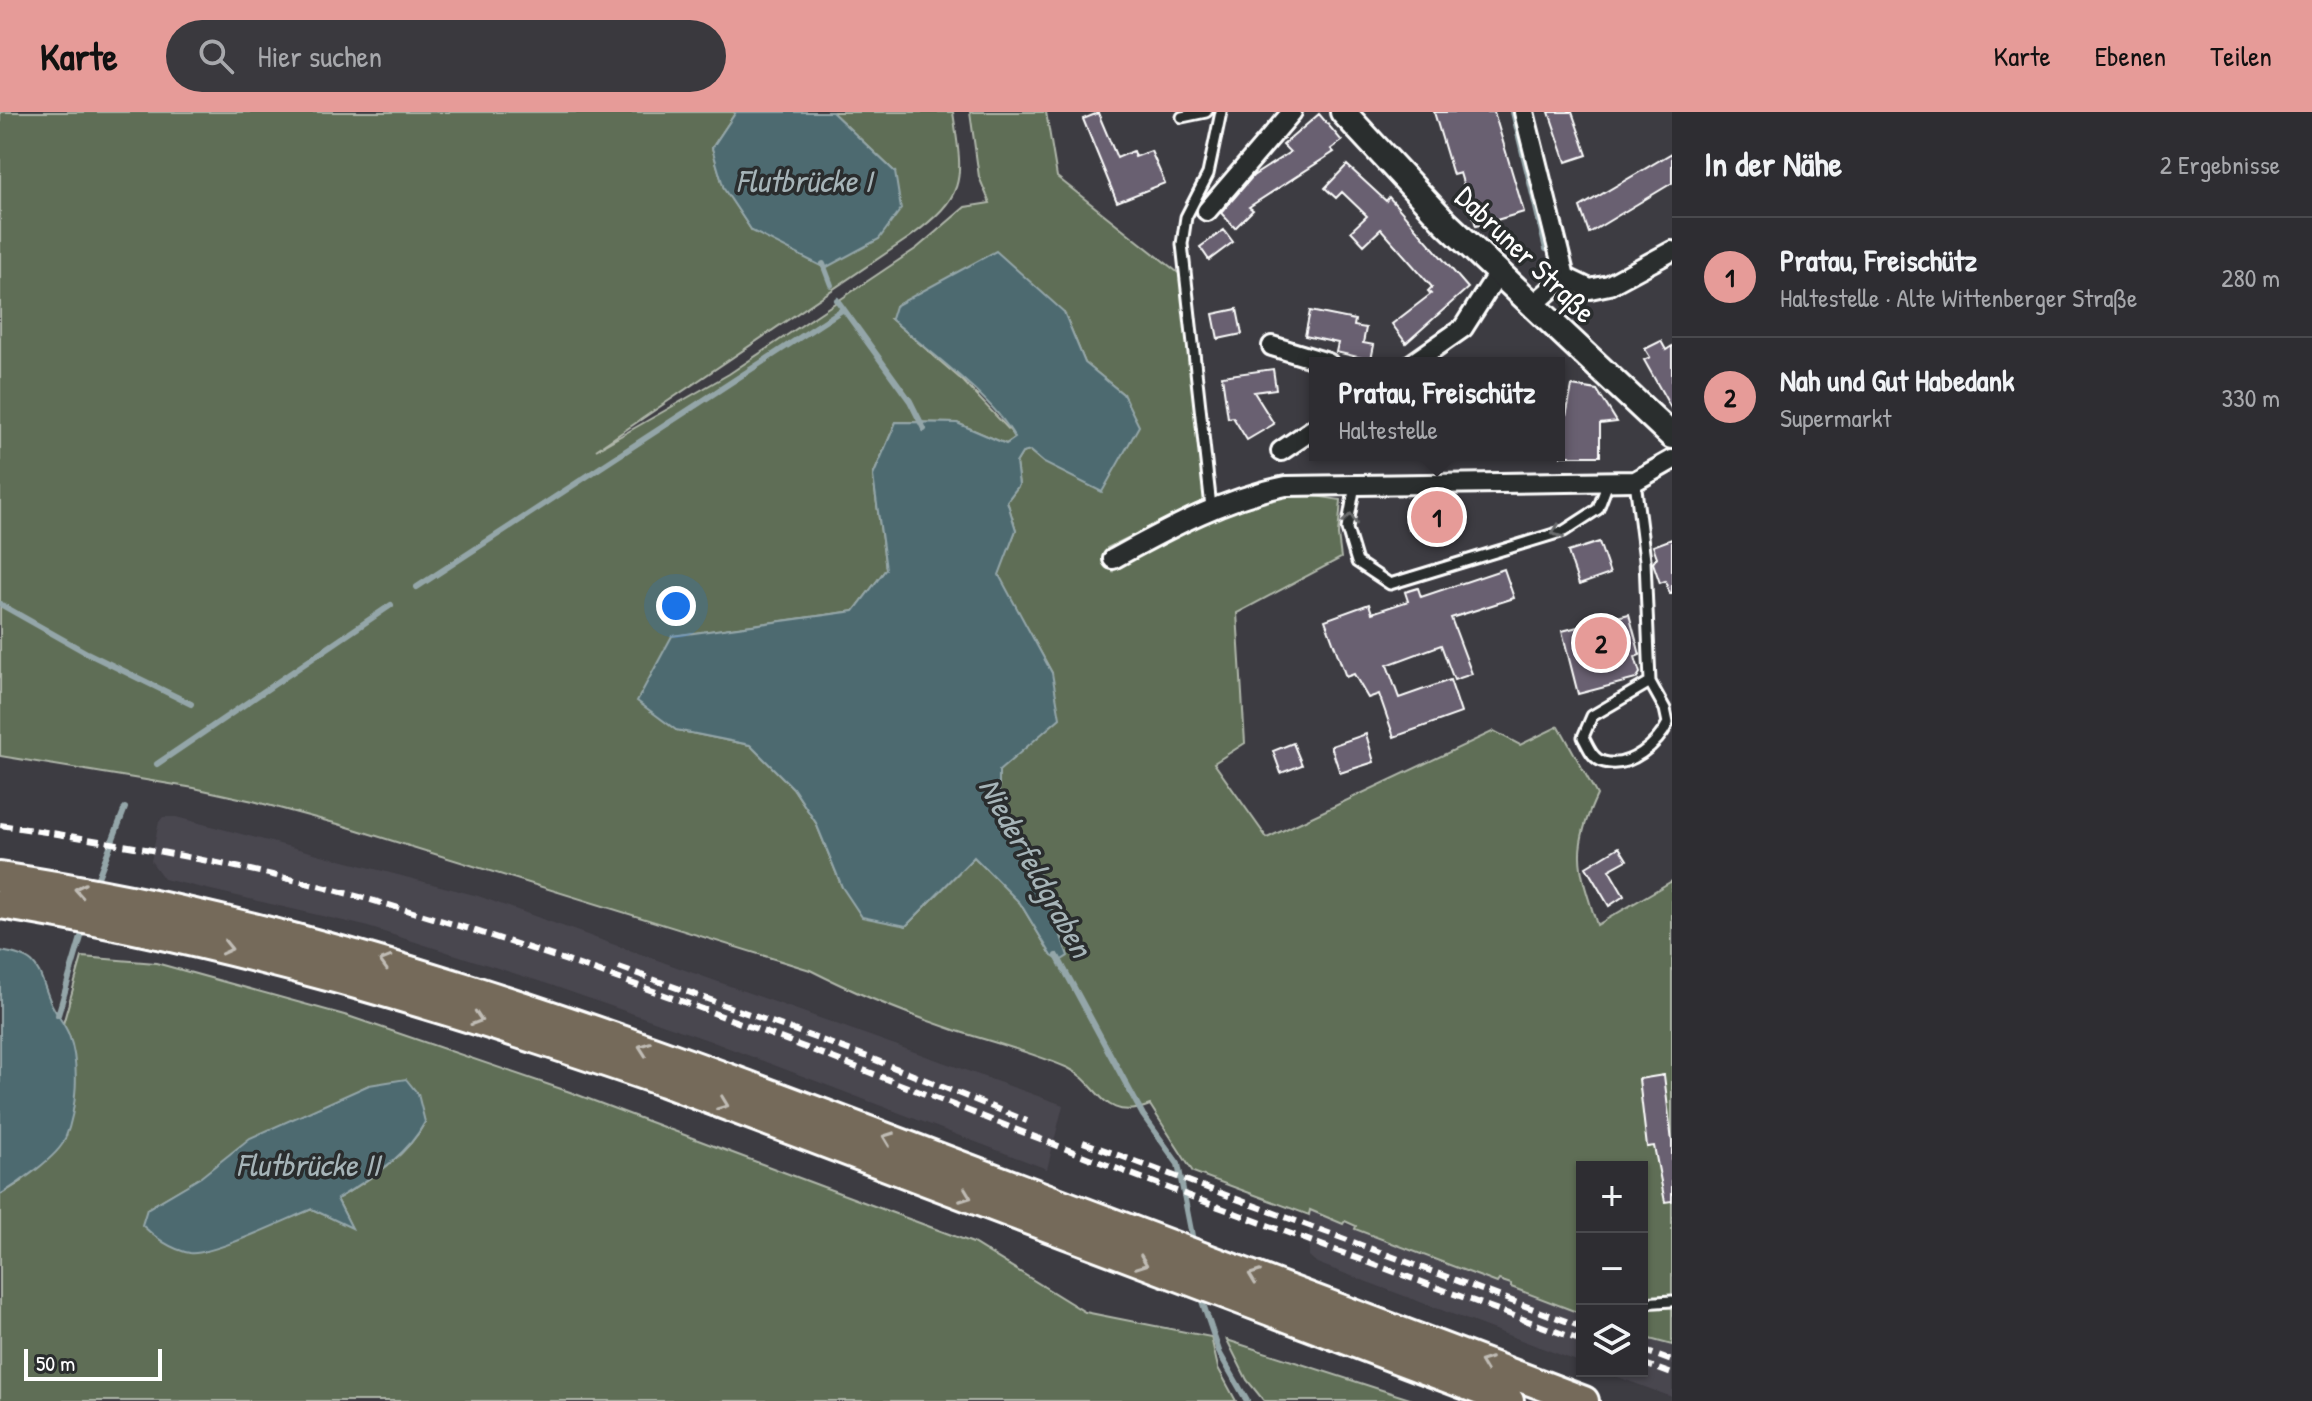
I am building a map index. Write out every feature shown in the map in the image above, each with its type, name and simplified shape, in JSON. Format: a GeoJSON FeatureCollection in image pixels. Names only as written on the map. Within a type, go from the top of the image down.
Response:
{"type":"FeatureCollection","features":[{"type":"Feature","properties":{"kind":"main road"},"geometry":{"type":"LineString","coordinates":[[0,877],[154,918],[529,1035],[664,1082],[1509,1401]]}},
{"type":"Feature","properties":{"kind":"main road"},"geometry":{"type":"LineString","coordinates":[[0,904],[154,918],[341,949],[540,1011],[1584,1401]]}},
{"type":"Feature","properties":{"kind":"street"},"geometry":{"type":"LineString","coordinates":[[1207,211],[1292,112]]}},
{"type":"Feature","properties":{"kind":"street"},"geometry":{"type":"LineString","coordinates":[[1524,112],[1565,277]]}},
{"type":"Feature","properties":{"kind":"street","name":"Dabruner Straße"},"geometry":{"type":"LineString","coordinates":[[1353,116],[1498,273],[1672,436]]}},
{"type":"Feature","properties":{"kind":"street"},"geometry":{"type":"LineString","coordinates":[[1565,277],[1590,289],[1609,285],[1672,251]]}},
{"type":"Feature","properties":{"kind":"street"},"geometry":{"type":"LineString","coordinates":[[1422,357],[1463,328],[1498,273]]}},
{"type":"Feature","properties":{"kind":"street"},"geometry":{"type":"LineString","coordinates":[[1532,306],[1565,277]]}},
{"type":"Feature","properties":{"kind":"street"},"geometry":{"type":"LineString","coordinates":[[1272,346],[1309,357]]}},
{"type":"Feature","properties":{"kind":"street"},"geometry":{"type":"LineString","coordinates":[[1281,451],[1309,432]]}},
{"type":"Feature","properties":{"kind":"street"},"geometry":{"type":"LineString","coordinates":[[1113,559],[1211,507],[1251,493],[1286,486],[1635,481],[1672,460]]}},
{"type":"Feature","properties":{"kind":"lane"},"geometry":{"type":"LineString","coordinates":[[1182,117],[1206,112]]}},
{"type":"Feature","properties":{"kind":"lane"},"geometry":{"type":"LineString","coordinates":[[1211,507],[1182,244],[1186,217],[1208,174],[1221,112]]}},
{"type":"Feature","properties":{"kind":"lane"},"geometry":{"type":"LineString","coordinates":[[1356,483],[1347,529],[1357,562],[1390,584],[1564,531],[1598,509],[1609,480]]}},
{"type":"Feature","properties":{"kind":"lane"},"geometry":{"type":"LineString","coordinates":[[1635,481],[1645,560],[1650,682],[1665,709],[1668,723],[1651,747],[1625,760],[1604,762],[1592,754],[1583,737],[1592,716],[1650,682]]}},
{"type":"Feature","properties":{"kind":"lane"},"geometry":{"type":"LineString","coordinates":[[1648,1303],[1672,1301]]}},
{"type":"Feature","properties":{"kind":"shaded area"},"geometry":{"type":"Polygon","coordinates":[[[163,817],[176,817],[478,896],[1063,1105],[1047,1169],[708,1040],[545,983],[365,926],[164,879],[151,861],[159,822],[163,817]]]}},
{"type":"Feature","properties":{"kind":"shaded area"},"geometry":{"type":"Polygon","coordinates":[[[1309,1210],[1497,1282],[1499,1279],[1512,1284],[1511,1288],[1576,1312],[1576,1361],[1317,1263],[1309,1256],[1309,1210]]]}},
{"type":"Feature","properties":{"kind":"shaded area"},"geometry":{"type":"Polygon","coordinates":[[[1648,1339],[1672,1345],[1672,1397],[1618,1377],[1648,1377],[1648,1339]]]}},
{"type":"Feature","properties":{"kind":"green space"},"geometry":{"type":"Polygon","coordinates":[[[0,112],[736,112],[712,148],[724,188],[752,231],[895,172],[832,112],[953,112],[959,170],[957,184],[943,209],[910,237],[596,450],[729,374],[917,248],[965,207],[990,203],[979,177],[970,112],[1046,112],[1057,177],[1181,275],[1205,500],[1107,548],[1113,571],[1116,565],[1223,508],[1269,496],[1292,494],[1341,500],[1338,535],[1341,558],[1237,613],[1245,743],[1214,763],[1267,838],[1494,731],[1520,745],[1559,726],[1597,795],[1583,831],[1580,860],[1597,925],[1672,881],[1672,1345],[1648,1339],[1648,1161],[1576,1161],[1576,1312],[1511,1287],[1511,1284],[1499,1280],[1497,1283],[1355,1229],[1356,1226],[1345,1221],[1343,1224],[1310,1210],[1309,1215],[1193,1172],[1150,1105],[1134,1109],[1111,1106],[1079,1075],[1027,1052],[920,1018],[810,970],[338,824],[194,788],[0,756],[0,112]],[[1064,312],[891,319],[963,381],[1016,437],[1006,444],[957,423],[896,422],[873,476],[886,569],[854,611],[673,636],[676,730],[750,745],[793,788],[816,823],[842,887],[906,926],[974,857],[1020,903],[1052,956],[1031,850],[999,809],[998,771],[1052,673],[998,575],[1016,530],[1007,501],[1019,485],[1016,463],[1022,453],[1030,451],[1044,463],[1123,394],[1085,363],[1064,312]]]}},
{"type":"Feature","properties":{"kind":"green space"},"geometry":{"type":"Polygon","coordinates":[[[82,957],[156,963],[348,1016],[570,1092],[973,1243],[1085,1312],[1211,1337],[1218,1368],[1236,1401],[0,1401],[0,1195],[22,1181],[70,1037],[63,1024],[82,957]],[[369,1085],[313,1113],[147,1209],[190,1253],[217,1247],[312,1209],[351,1227],[337,1199],[398,1157],[425,1122],[369,1085]]]}},
{"type":"Feature","properties":{"kind":"green space"},"geometry":{"type":"Polygon","coordinates":[[[1227,1340],[1416,1401],[1264,1401],[1247,1380],[1227,1340]]]}},
{"type":"Feature","properties":{"kind":"water","name":"Flutbrücke I"},"geometry":{"type":"Polygon","coordinates":[[[736,112],[832,112],[895,172],[901,209],[879,239],[825,268],[752,231],[724,189],[712,148],[736,112]]]}},
{"type":"Feature","properties":{"kind":"water"},"geometry":{"type":"Polygon","coordinates":[[[996,251],[1064,312],[1085,363],[1123,394],[1139,426],[1102,492],[1044,463],[1030,451],[1022,453],[1016,463],[1019,485],[1007,501],[1016,530],[999,575],[1052,673],[1060,718],[999,771],[999,809],[1031,850],[1068,956],[1060,961],[1052,956],[1020,903],[974,857],[906,926],[862,917],[842,887],[816,823],[793,788],[750,745],[676,730],[637,701],[672,636],[854,611],[886,569],[873,476],[896,422],[957,423],[1006,444],[1015,438],[1005,422],[976,391],[891,319],[895,306],[996,251]]]}},
{"type":"Feature","properties":{"kind":"water"},"geometry":{"type":"Polygon","coordinates":[[[0,951],[31,961],[40,974],[51,1003],[69,1035],[75,1059],[76,1087],[69,1127],[61,1146],[36,1170],[0,1195],[0,951]]]}},
{"type":"Feature","properties":{"kind":"water","name":"Flutbrücke II"},"geometry":{"type":"Polygon","coordinates":[[[406,1079],[418,1094],[425,1122],[398,1156],[337,1199],[352,1228],[312,1209],[232,1243],[190,1253],[164,1242],[142,1225],[147,1209],[201,1177],[250,1138],[369,1085],[406,1079]]]}},
{"type":"Feature","properties":{"kind":"building"},"geometry":{"type":"Polygon","coordinates":[[[1434,112],[1494,112],[1524,212],[1476,226],[1460,173],[1453,175],[1434,112]]]}},
{"type":"Feature","properties":{"kind":"building"},"geometry":{"type":"Polygon","coordinates":[[[1549,112],[1572,112],[1587,155],[1566,162],[1549,112]]]}},
{"type":"Feature","properties":{"kind":"building"},"geometry":{"type":"Polygon","coordinates":[[[1098,113],[1117,158],[1133,151],[1135,157],[1151,151],[1165,183],[1117,202],[1083,119],[1098,113]]]}},
{"type":"Feature","properties":{"kind":"building"},"geometry":{"type":"Polygon","coordinates":[[[1319,114],[1342,141],[1331,149],[1334,152],[1249,207],[1253,210],[1235,228],[1221,213],[1253,176],[1290,152],[1283,145],[1319,114]]]}},
{"type":"Feature","properties":{"kind":"building"},"geometry":{"type":"Polygon","coordinates":[[[1672,153],[1672,183],[1589,233],[1580,207],[1672,153]]]}},
{"type":"Feature","properties":{"kind":"building"},"geometry":{"type":"Polygon","coordinates":[[[1347,165],[1386,201],[1389,197],[1468,288],[1406,343],[1392,324],[1431,294],[1428,291],[1432,287],[1381,229],[1364,245],[1351,231],[1367,216],[1342,192],[1336,198],[1325,188],[1347,165]]]}},
{"type":"Feature","properties":{"kind":"building"},"geometry":{"type":"Polygon","coordinates":[[[1224,230],[1233,242],[1209,260],[1200,247],[1224,230]]]}},
{"type":"Feature","properties":{"kind":"building"},"geometry":{"type":"Polygon","coordinates":[[[1237,309],[1242,334],[1218,339],[1213,314],[1237,309]]]}},
{"type":"Feature","properties":{"kind":"building"},"geometry":{"type":"Polygon","coordinates":[[[1310,311],[1355,320],[1354,326],[1366,328],[1363,343],[1374,345],[1372,357],[1336,352],[1338,343],[1305,336],[1310,311]]]}},
{"type":"Feature","properties":{"kind":"building"},"geometry":{"type":"Polygon","coordinates":[[[1661,341],[1666,350],[1672,346],[1672,410],[1644,360],[1650,357],[1645,349],[1661,341]]]}},
{"type":"Feature","properties":{"kind":"building"},"geometry":{"type":"Polygon","coordinates":[[[1273,369],[1276,389],[1254,392],[1274,424],[1247,440],[1233,417],[1228,418],[1222,376],[1273,369]]]}},
{"type":"Feature","properties":{"kind":"building"},"geometry":{"type":"Polygon","coordinates":[[[1572,386],[1597,390],[1617,422],[1600,424],[1600,456],[1565,456],[1565,422],[1572,386]]]}},
{"type":"Feature","properties":{"kind":"building"},"geometry":{"type":"Polygon","coordinates":[[[1428,514],[1429,529],[1408,530],[1407,516],[1428,514]]]}},
{"type":"Feature","properties":{"kind":"building"},"geometry":{"type":"Polygon","coordinates":[[[1672,539],[1670,594],[1665,581],[1660,583],[1653,563],[1657,557],[1653,546],[1672,539]]]}},
{"type":"Feature","properties":{"kind":"building"},"geometry":{"type":"Polygon","coordinates":[[[1599,542],[1610,574],[1579,585],[1568,552],[1599,542]]]}},
{"type":"Feature","properties":{"kind":"building"},"geometry":{"type":"Polygon","coordinates":[[[1504,569],[1514,598],[1451,618],[1472,674],[1454,680],[1441,645],[1387,665],[1399,698],[1450,680],[1461,713],[1394,737],[1379,694],[1368,698],[1354,674],[1346,677],[1325,620],[1369,604],[1372,613],[1408,601],[1405,592],[1418,588],[1421,597],[1504,569]]]}},
{"type":"Feature","properties":{"kind":"building"},"geometry":{"type":"Polygon","coordinates":[[[1629,614],[1640,655],[1635,657],[1640,673],[1636,679],[1578,694],[1562,631],[1629,614]]]}},
{"type":"Feature","properties":{"kind":"building"},"geometry":{"type":"Polygon","coordinates":[[[1366,734],[1374,762],[1340,773],[1331,746],[1366,734]]]}},
{"type":"Feature","properties":{"kind":"building"},"geometry":{"type":"Polygon","coordinates":[[[1293,743],[1302,765],[1281,773],[1273,751],[1293,743]]]}},
{"type":"Feature","properties":{"kind":"building"},"geometry":{"type":"Polygon","coordinates":[[[1619,847],[1627,860],[1609,870],[1624,896],[1609,906],[1586,867],[1619,847]]]}},
{"type":"Feature","properties":{"kind":"building"},"geometry":{"type":"Polygon","coordinates":[[[1664,1075],[1672,1142],[1672,1201],[1665,1202],[1654,1146],[1647,1147],[1639,1079],[1664,1075]]]}},
{"type":"Feature","properties":{"kind":"waterway"},"geometry":{"type":"LineString","coordinates":[[1513,112],[1546,249]]}},
{"type":"Feature","properties":{"kind":"waterway","name":"Niederfeldgraben"},"geometry":{"type":"LineString","coordinates":[[823,264],[831,285]]}},
{"type":"Feature","properties":{"kind":"waterway","name":"Niederfeldgraben"},"geometry":{"type":"LineString","coordinates":[[837,300],[910,401],[924,429]]}},
{"type":"Feature","properties":{"kind":"waterway"},"geometry":{"type":"LineString","coordinates":[[417,587],[842,310]]}},
{"type":"Feature","properties":{"kind":"waterway"},"geometry":{"type":"LineString","coordinates":[[0,604],[87,653],[191,704]]}},
{"type":"Feature","properties":{"kind":"waterway"},"geometry":{"type":"LineString","coordinates":[[157,764],[391,605]]}},
{"type":"Feature","properties":{"kind":"waterway"},"geometry":{"type":"LineString","coordinates":[[95,885],[125,808]]}},
{"type":"Feature","properties":{"kind":"waterway"},"geometry":{"type":"LineString","coordinates":[[58,1015],[84,927]]}},
{"type":"Feature","properties":{"kind":"waterway","name":"Niederfeldgraben"},"geometry":{"type":"LineString","coordinates":[[1057,956],[1143,1115],[1178,1164],[1194,1246]]}},
{"type":"Feature","properties":{"kind":"waterway","name":"Niederfeldgraben"},"geometry":{"type":"LineString","coordinates":[[1200,1295],[1220,1354],[1247,1401]]}},
{"type":"Feature","properties":{"kind":"railway"},"geometry":{"type":"LineString","coordinates":[[0,825],[143,848],[285,878],[378,902],[548,954],[799,1045],[1181,1193],[1576,1339]]}},
{"type":"Feature","properties":{"kind":"railway"},"geometry":{"type":"LineString","coordinates":[[619,967],[868,1057],[1027,1121]]}},
{"type":"Feature","properties":{"kind":"railway"},"geometry":{"type":"LineString","coordinates":[[1083,1142],[1576,1325]]}},
{"type":"Feature","properties":{"kind":"railway"},"geometry":{"type":"LineString","coordinates":[[1648,1352],[1672,1361]]}},
{"type":"Feature","properties":{"kind":"railway"},"geometry":{"type":"LineString","coordinates":[[1648,1365],[1672,1374]]}},
{"type":"Feature","properties":{"kind":"place","name":"Pratau, Freischütz"},"geometry":{"type":"Point","coordinates":[1437,517]}},
{"type":"Feature","properties":{"kind":"place","name":"Nah und Gut Habedank"},"geometry":{"type":"Point","coordinates":[1601,643]}}]}
